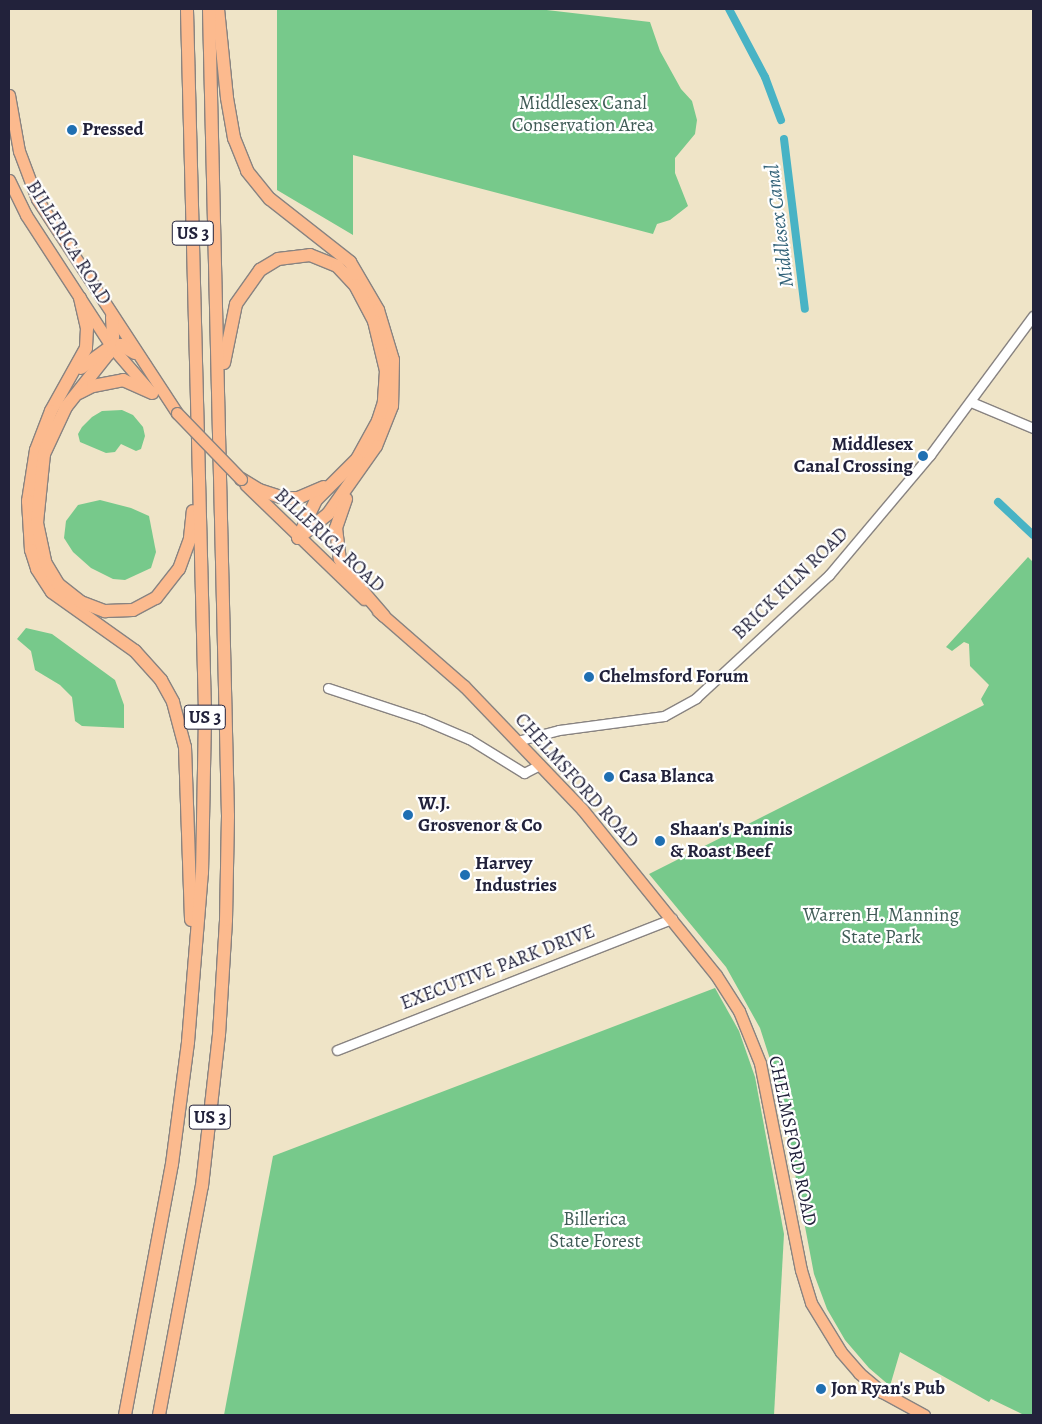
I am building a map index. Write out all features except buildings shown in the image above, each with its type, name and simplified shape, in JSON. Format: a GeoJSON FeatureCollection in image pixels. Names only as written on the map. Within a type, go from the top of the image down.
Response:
{"type":"FeatureCollection","features":[{"type":"Feature","properties":{"kind":"highway","name":"US 3"},"geometry":{"type":"LineString","coordinates":[[125,1415],[172,1164],[194,977],[205,768],[188,9]]}},
{"type":"Feature","properties":{"kind":"highway","name":"US 3"},"geometry":{"type":"LineString","coordinates":[[159,1415],[202,1186],[222,999],[228,816],[209,9]]}},
{"type":"Feature","properties":{"kind":"highway"},"geometry":{"type":"LineString","coordinates":[[218,9],[226,98],[234,138],[247,171],[270,199],[350,262],[378,310],[389,339],[395,380],[389,418],[376,446],[352,483],[328,514],[298,538]]}},
{"type":"Feature","properties":{"kind":"highway"},"geometry":{"type":"LineString","coordinates":[[219,408],[228,334],[236,304],[247,285],[260,270],[278,259],[292,256],[315,256],[337,266],[355,285],[374,321],[381,343],[386,379],[384,402],[372,436],[353,463],[331,484],[313,506],[298,538]]}},
{"type":"Feature","properties":{"kind":"highway"},"geometry":{"type":"LineString","coordinates":[[80,298],[88,338],[83,358],[51,411],[36,450],[28,501],[31,550],[37,569],[52,592],[135,651],[160,680],[177,712],[184,747],[194,977]]}},
{"type":"Feature","properties":{"kind":"highway"},"geometry":{"type":"LineString","coordinates":[[112,317],[111,346],[100,366],[73,397],[54,428],[44,454],[37,522],[41,551],[48,571],[63,590],[88,606],[112,612],[134,610],[166,588],[179,569],[190,538],[198,456]]}},
{"type":"Feature","properties":{"kind":"highway"},"geometry":{"type":"LineString","coordinates":[[71,380],[90,360],[111,346],[121,346],[134,353]]}},
{"type":"Feature","properties":{"kind":"highway"},"geometry":{"type":"LineString","coordinates":[[73,397],[93,386],[123,380],[152,393]]}},
{"type":"Feature","properties":{"kind":"highway"},"geometry":{"type":"LineString","coordinates":[[241,480],[266,493],[289,499],[306,496],[331,484]]}},
{"type":"Feature","properties":{"kind":"highway"},"geometry":{"type":"LineString","coordinates":[[352,483],[338,521],[337,549],[346,572],[384,616]]}},
{"type":"Feature","properties":{"kind":"main road","name":"BILLERICA ROAD"},"geometry":{"type":"LineString","coordinates":[[9,95],[14,126],[30,183],[134,353],[177,413]]}},
{"type":"Feature","properties":{"kind":"main road"},"geometry":{"type":"LineString","coordinates":[[10,185],[30,183]]}},
{"type":"Feature","properties":{"kind":"main road","name":"BILLERICA ROAD"},"geometry":{"type":"LineString","coordinates":[[10,185],[111,346],[152,393],[177,413],[298,538],[464,686]]}},
{"type":"Feature","properties":{"kind":"main road","name":"CHELMSFORD ROAD"},"geometry":{"type":"LineString","coordinates":[[464,686],[582,809],[716,975],[738,1011],[755,1047],[767,1090],[801,1270],[811,1302],[841,1352],[860,1373],[882,1392],[924,1415]]}},
{"type":"Feature","properties":{"kind":"street","name":"BRICK KILN ROAD"},"geometry":{"type":"LineString","coordinates":[[518,741],[559,730],[664,716],[696,698],[829,576],[901,491],[971,402],[1033,316]]}},
{"type":"Feature","properties":{"kind":"street"},"geometry":{"type":"LineString","coordinates":[[971,402],[1033,428]]}},
{"type":"Feature","properties":{"kind":"street"},"geometry":{"type":"LineString","coordinates":[[328,688],[461,736],[524,773],[540,765]]}},
{"type":"Feature","properties":{"kind":"street","name":"EXECUTIVE PARK DRIVE"},"geometry":{"type":"LineString","coordinates":[[337,1050],[672,919]]}},
{"type":"Feature","properties":{"kind":"green space","name":"Middlesex Canal Conservation Area"},"geometry":{"type":"Polygon","coordinates":[[[277,9],[538,9],[650,22],[660,51],[681,89],[692,101],[697,120],[695,134],[675,158],[675,173],[688,206],[670,220],[657,224],[653,234],[353,155],[353,235],[277,190],[277,9]]]}},
{"type":"Feature","properties":{"kind":"green space"},"geometry":{"type":"Polygon","coordinates":[[[122,410],[133,415],[143,427],[145,436],[141,449],[136,451],[121,444],[115,452],[106,453],[80,442],[78,434],[92,417],[102,411],[122,410]]]}},
{"type":"Feature","properties":{"kind":"green space"},"geometry":{"type":"Polygon","coordinates":[[[100,500],[131,508],[149,516],[156,552],[151,568],[125,580],[113,579],[91,568],[73,552],[64,538],[66,521],[78,505],[100,500]]]}},
{"type":"Feature","properties":{"kind":"green space","name":"Warren H. Manning State Park"},"geometry":{"type":"Polygon","coordinates":[[[1028,557],[1033,562],[1033,1415],[1024,1415],[991,1399],[989,1402],[900,1352],[890,1386],[869,1368],[845,1340],[827,1309],[814,1274],[778,1084],[760,1028],[726,967],[649,874],[984,705],[981,699],[989,685],[970,666],[969,644],[964,642],[952,651],[946,647],[1028,557]]]}},
{"type":"Feature","properties":{"kind":"green space"},"geometry":{"type":"Polygon","coordinates":[[[26,628],[52,634],[115,680],[124,705],[124,728],[82,726],[75,721],[72,697],[60,685],[35,670],[31,651],[17,639],[26,628]]]}},
{"type":"Feature","properties":{"kind":"green space","name":"Billerica State Forest"},"geometry":{"type":"Polygon","coordinates":[[[715,988],[739,1031],[755,1077],[784,1234],[774,1415],[224,1415],[273,1156],[715,988]]]}},
{"type":"Feature","properties":{"kind":"waterway","name":"Middlesex Canal"},"geometry":{"type":"LineString","coordinates":[[729,9],[765,77],[781,120]]}},
{"type":"Feature","properties":{"kind":"waterway","name":"Middlesex Canal"},"geometry":{"type":"LineString","coordinates":[[784,139],[805,309]]}},
{"type":"Feature","properties":{"kind":"waterway","name":"Middlesex Canal"},"geometry":{"type":"LineString","coordinates":[[998,502],[1033,535]]}},
{"type":"Feature","properties":{"kind":"place","name":"Pressed"},"geometry":{"type":"Point","coordinates":[72,130]}},
{"type":"Feature","properties":{"kind":"place","name":"Middlesex Canal Crossing"},"geometry":{"type":"Point","coordinates":[923,456]}},
{"type":"Feature","properties":{"kind":"place","name":"Chelmsford Forum"},"geometry":{"type":"Point","coordinates":[589,677]}},
{"type":"Feature","properties":{"kind":"place","name":"Casa Blanca"},"geometry":{"type":"Point","coordinates":[609,777]}},
{"type":"Feature","properties":{"kind":"place","name":"W.J. Grosvenor & Co"},"geometry":{"type":"Point","coordinates":[408,815]}},
{"type":"Feature","properties":{"kind":"place","name":"Shaan's Paninis & Roast Beef"},"geometry":{"type":"Point","coordinates":[660,841]}},
{"type":"Feature","properties":{"kind":"place","name":"Harvey Industries"},"geometry":{"type":"Point","coordinates":[465,875]}},
{"type":"Feature","properties":{"kind":"place","name":"Jon Ryan's Pub"},"geometry":{"type":"Point","coordinates":[821,1389]}}]}
